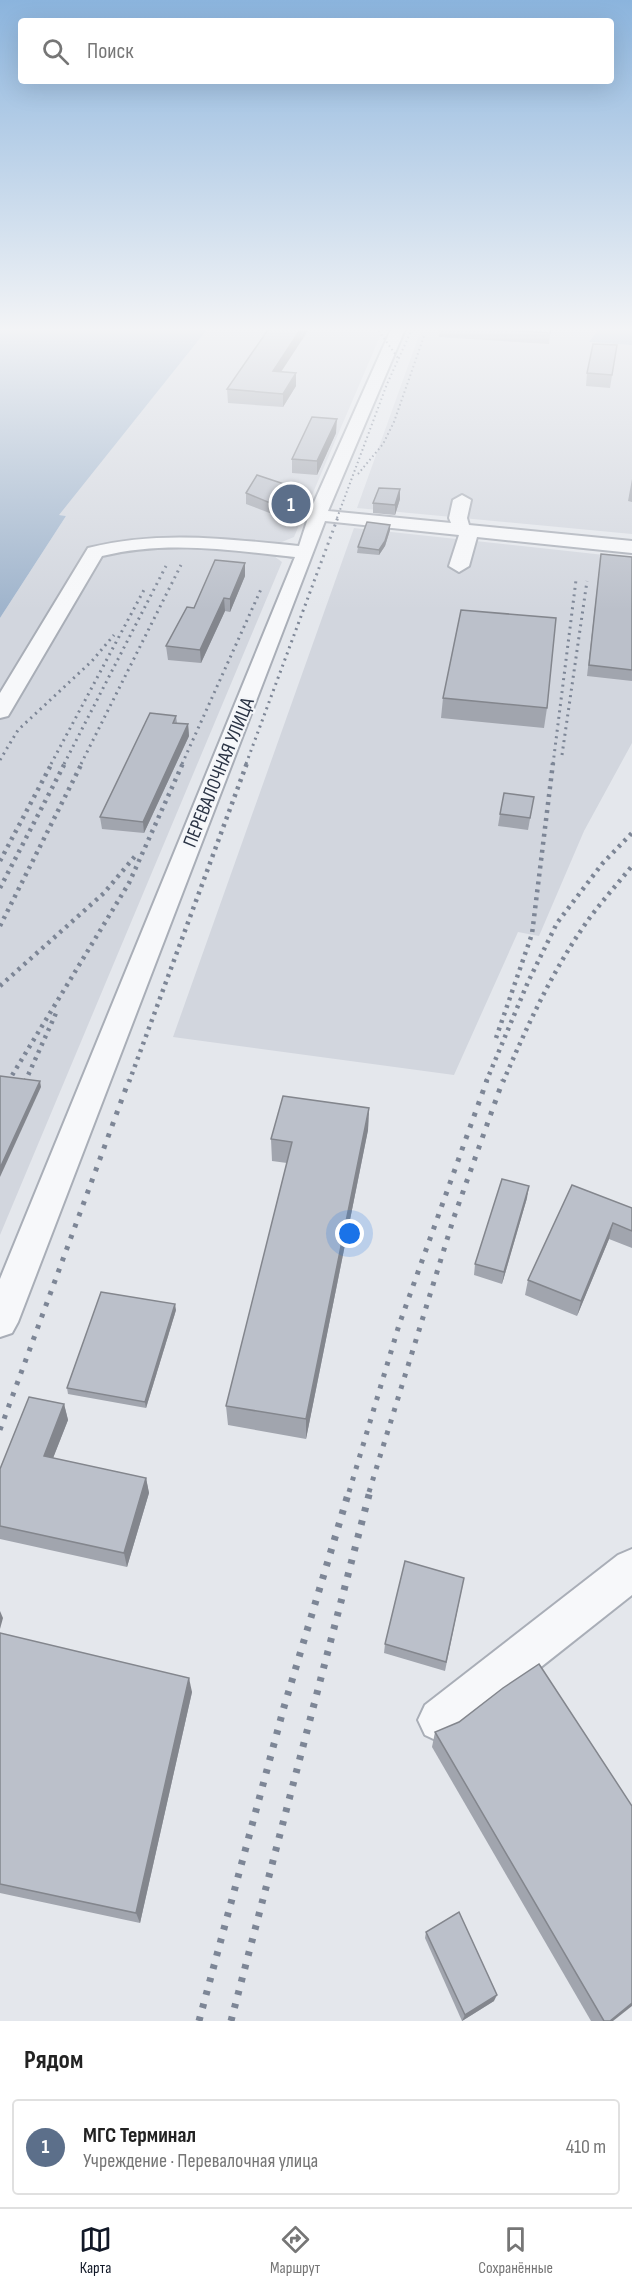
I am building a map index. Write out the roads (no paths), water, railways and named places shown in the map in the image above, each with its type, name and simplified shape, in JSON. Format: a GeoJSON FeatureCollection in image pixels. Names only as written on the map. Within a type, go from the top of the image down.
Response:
{"type":"FeatureCollection","features":[{"type":"Feature","properties":{"kind":"street","name":"ПЕРЕВАЛОЧНАЯ УЛИЦА"},"geometry":{"type":"LineString","coordinates":[[0,1322],[319,515],[359,421]]}},
{"type":"Feature","properties":{"kind":"street"},"geometry":{"type":"LineString","coordinates":[[459,566],[463,529],[458,518],[462,500]]}},
{"type":"Feature","properties":{"kind":"street"},"geometry":{"type":"LineString","coordinates":[[319,515],[632,547]]}},
{"type":"Feature","properties":{"kind":"street"},"geometry":{"type":"LineString","coordinates":[[0,711],[95,552],[124,543],[159,541],[306,552]]}},
{"type":"Feature","properties":{"kind":"street"},"geometry":{"type":"LineString","coordinates":[[440,1720],[632,1569]]}},
{"type":"Feature","properties":{"kind":"water"},"geometry":{"type":"Polygon","coordinates":[[[0,421],[134,421],[59,515],[66,516],[0,618],[0,421]]]}},
{"type":"Feature","properties":{"kind":"railway"},"geometry":{"type":"LineString","coordinates":[[337,518],[373,421]]}},
{"type":"Feature","properties":{"kind":"railway"},"geometry":{"type":"LineString","coordinates":[[358,474],[383,444],[394,421]]}},
{"type":"Feature","properties":{"kind":"railway"},"geometry":{"type":"LineString","coordinates":[[246,764],[338,517]]}},
{"type":"Feature","properties":{"kind":"railway"},"geometry":{"type":"LineString","coordinates":[[81,764],[181,565]]}},
{"type":"Feature","properties":{"kind":"railway"},"geometry":{"type":"LineString","coordinates":[[64,764],[166,566]]}},
{"type":"Feature","properties":{"kind":"railway"},"geometry":{"type":"LineString","coordinates":[[553,764],[576,580]]}},
{"type":"Feature","properties":{"kind":"railway"},"geometry":{"type":"LineString","coordinates":[[562,755],[587,581]]}},
{"type":"Feature","properties":{"kind":"railway"},"geometry":{"type":"LineString","coordinates":[[182,764],[262,587]]}},
{"type":"Feature","properties":{"kind":"railway"},"geometry":{"type":"LineString","coordinates":[[51,764],[145,588]]}},
{"type":"Feature","properties":{"kind":"railway"},"geometry":{"type":"LineString","coordinates":[[0,760],[18,730],[92,661],[114,635]]}},
{"type":"Feature","properties":{"kind":"railway"},"geometry":{"type":"LineString","coordinates":[[0,861],[52,763]]}},
{"type":"Feature","properties":{"kind":"railway"},"geometry":{"type":"LineString","coordinates":[[0,888],[65,763]]}},
{"type":"Feature","properties":{"kind":"railway"},"geometry":{"type":"LineString","coordinates":[[0,926],[82,763]]}},
{"type":"Feature","properties":{"kind":"railway"},"geometry":{"type":"LineString","coordinates":[[8,1082],[129,883],[183,763]]}},
{"type":"Feature","properties":{"kind":"railway"},"geometry":{"type":"LineString","coordinates":[[129,1082],[247,763]]}},
{"type":"Feature","properties":{"kind":"railway"},"geometry":{"type":"LineString","coordinates":[[496,1038],[532,934],[553,763]]}},
{"type":"Feature","properties":{"kind":"railway"},"geometry":{"type":"LineString","coordinates":[[486,1082],[528,982],[557,923],[602,864],[632,833]]}},
{"type":"Feature","properties":{"kind":"railway"},"geometry":{"type":"LineString","coordinates":[[0,986],[104,893],[136,855]]}},
{"type":"Feature","properties":{"kind":"railway"},"geometry":{"type":"LineString","coordinates":[[503,1082],[532,1017],[565,955],[591,916],[632,866]]}},
{"type":"Feature","properties":{"kind":"railway"},"geometry":{"type":"LineString","coordinates":[[25,1082],[57,1011]]}},
{"type":"Feature","properties":{"kind":"railway"},"geometry":{"type":"LineString","coordinates":[[0,1095],[8,1080]]}},
{"type":"Feature","properties":{"kind":"railway"},"geometry":{"type":"LineString","coordinates":[[19,1096],[26,1080]]}},
{"type":"Feature","properties":{"kind":"railway"},"geometry":{"type":"LineString","coordinates":[[0,1430],[129,1080]]}},
{"type":"Feature","properties":{"kind":"railway"},"geometry":{"type":"LineString","coordinates":[[349,1492],[399,1325],[487,1080]]}},
{"type":"Feature","properties":{"kind":"railway"},"geometry":{"type":"LineString","coordinates":[[369,1492],[454,1217],[503,1080]]}},
{"type":"Feature","properties":{"kind":"railway"},"geometry":{"type":"LineString","coordinates":[[199,2021],[284,1707],[349,1491]]}},
{"type":"Feature","properties":{"kind":"railway"},"geometry":{"type":"LineString","coordinates":[[231,2021],[370,1491]]}},
{"type":"Feature","properties":{"kind":"place","name":"МГС Терминал"},"geometry":{"type":"Point","coordinates":[291,504]}}]}
